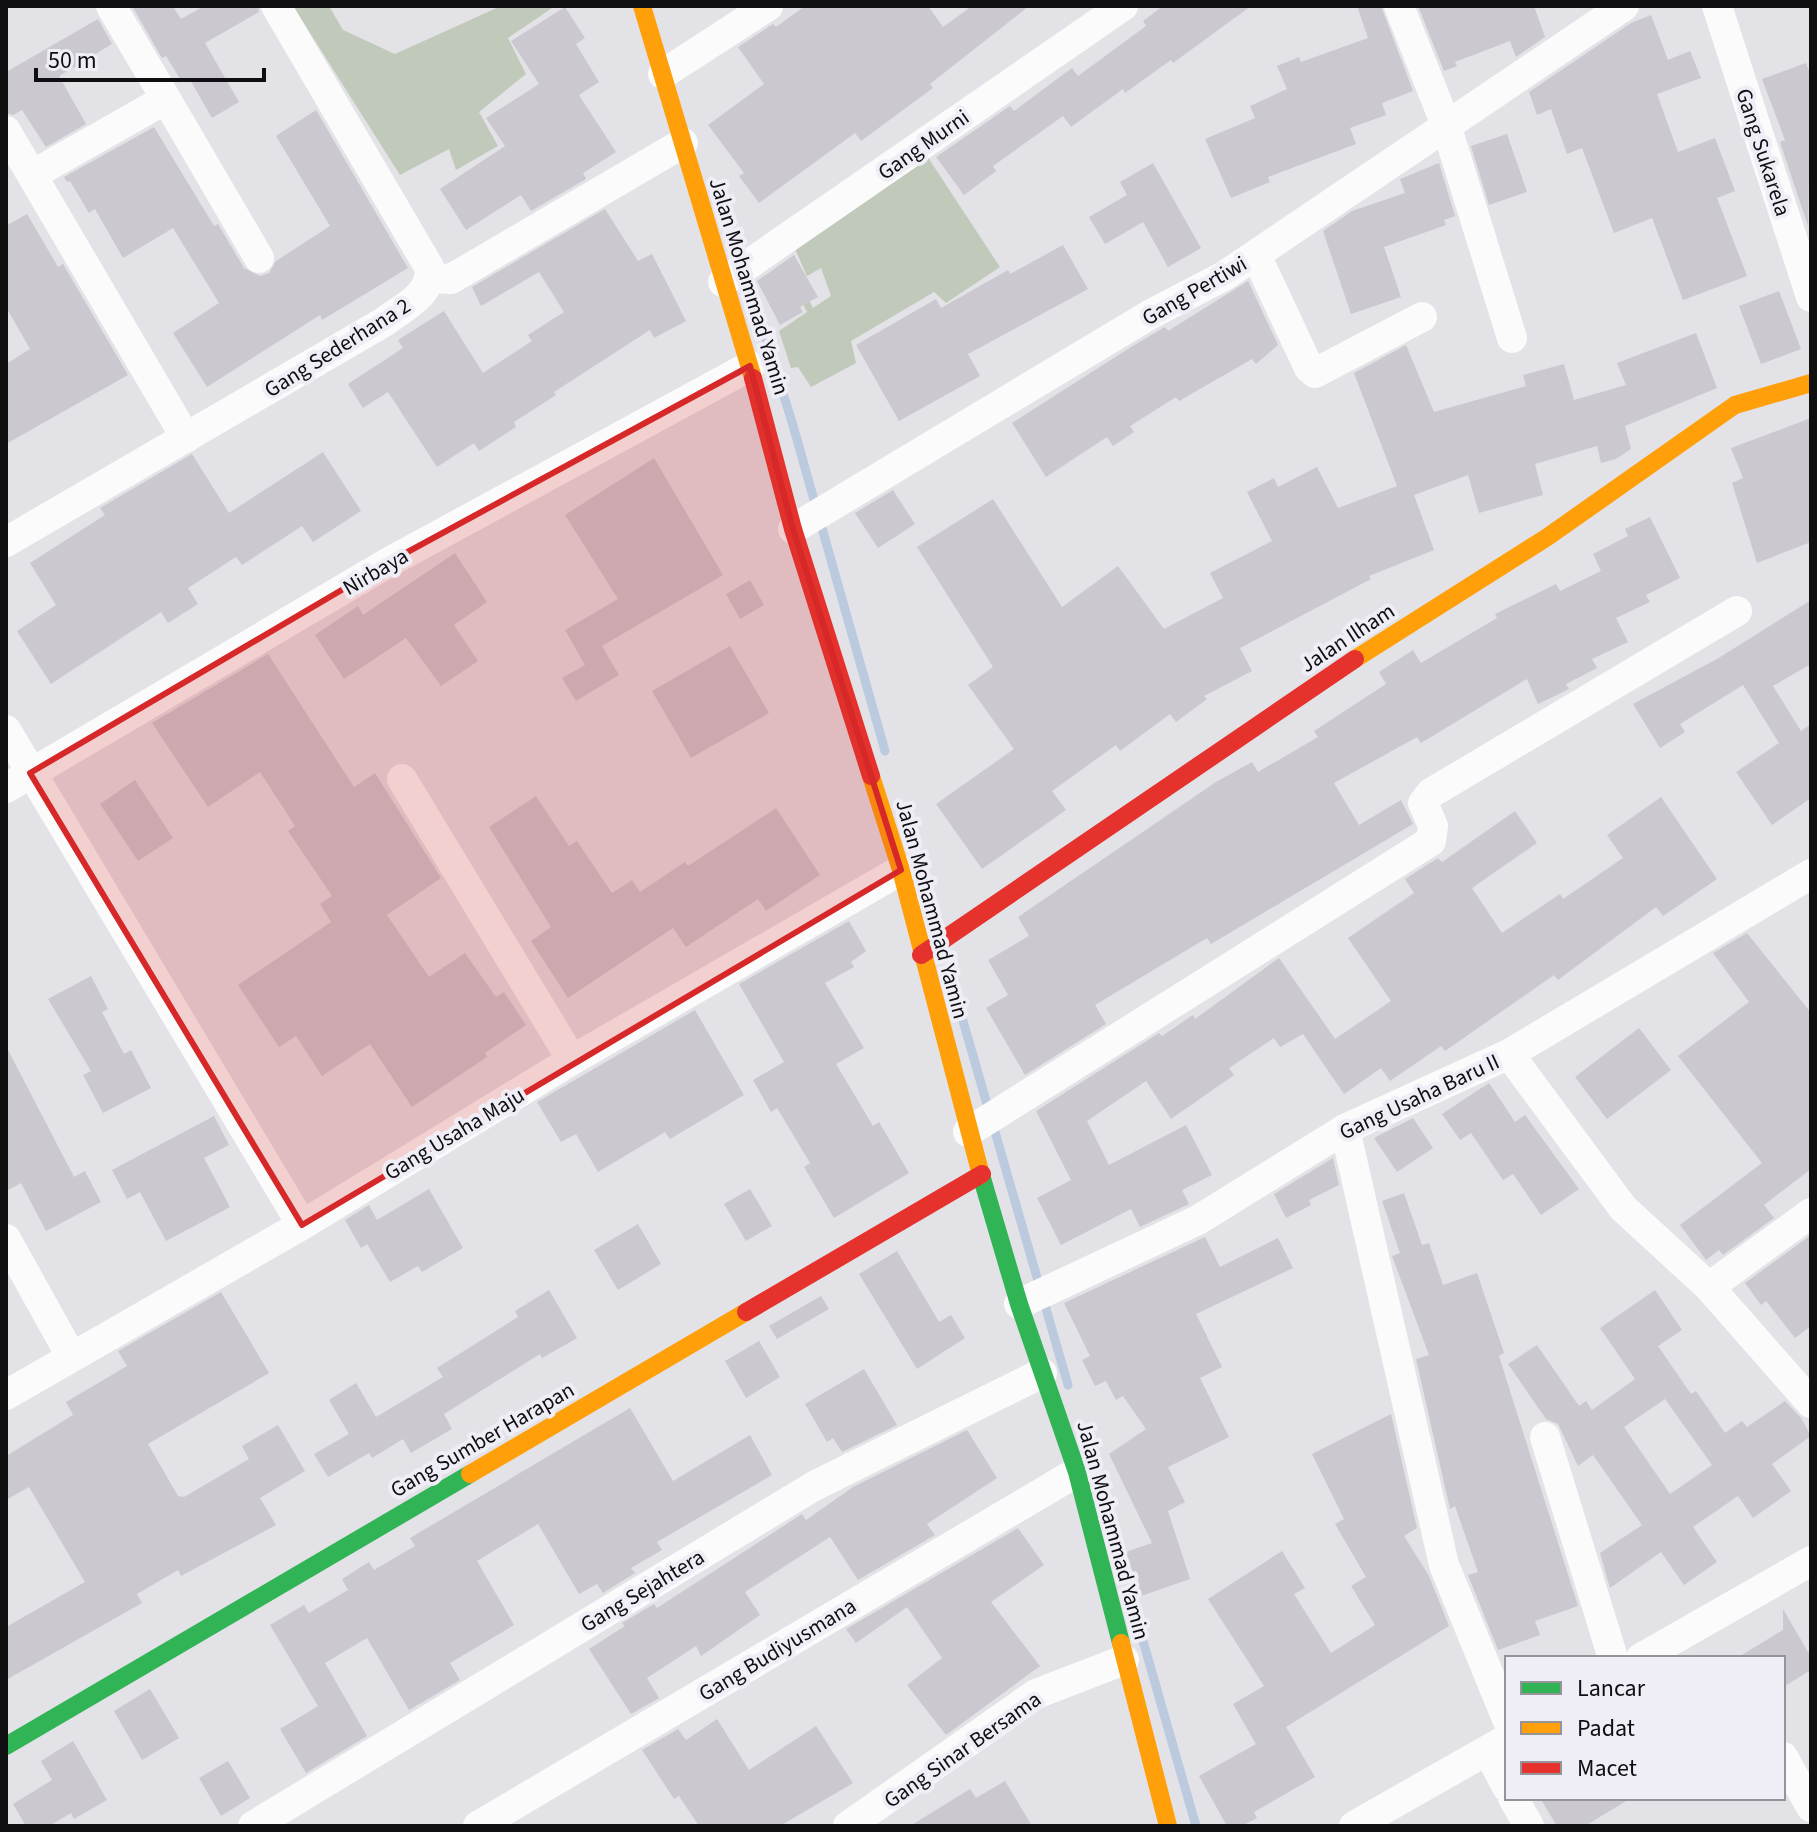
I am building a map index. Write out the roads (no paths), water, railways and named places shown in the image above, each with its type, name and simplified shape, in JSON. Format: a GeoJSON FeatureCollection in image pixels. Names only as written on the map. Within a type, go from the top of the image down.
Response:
{"type":"FeatureCollection","features":[{"type":"Feature","properties":{"kind":"street"},"geometry":{"type":"LineString","coordinates":[[111,6],[259,258]]}},
{"type":"Feature","properties":{"kind":"street","name":"Gang Sederhana 2"},"geometry":{"type":"LineString","coordinates":[[6,542],[384,322],[426,290],[431,278],[429,267],[276,6]]}},
{"type":"Feature","properties":{"kind":"street","name":"Jalan Mohammad Yamin"},"geometry":{"type":"LineString","coordinates":[[642,6],[750,366],[793,529],[901,870],[968,1132],[1019,1304],[1077,1472],[1168,1826]]}},
{"type":"Feature","properties":{"kind":"street"},"geometry":{"type":"LineString","coordinates":[[663,74],[768,6]]}},
{"type":"Feature","properties":{"kind":"street","name":"Gang Murni"},"geometry":{"type":"LineString","coordinates":[[723,282],[1123,6]]}},
{"type":"Feature","properties":{"kind":"street"},"geometry":{"type":"LineString","coordinates":[[1399,6],[1446,125],[1512,338]]}},
{"type":"Feature","properties":{"kind":"street","name":"Gang Pertiwi"},"geometry":{"type":"LineString","coordinates":[[793,529],[1256,255],[1624,6]]}},
{"type":"Feature","properties":{"kind":"street","name":"Gang Sukarela"},"geometry":{"type":"LineString","coordinates":[[1717,6],[1811,297]]}},
{"type":"Feature","properties":{"kind":"street"},"geometry":{"type":"LineString","coordinates":[[32,175],[166,99]]}},
{"type":"Feature","properties":{"kind":"street"},"geometry":{"type":"LineString","coordinates":[[6,131],[186,438]]}},
{"type":"Feature","properties":{"kind":"street"},"geometry":{"type":"LineString","coordinates":[[431,278],[451,279],[683,143]]}},
{"type":"Feature","properties":{"kind":"street"},"geometry":{"type":"LineString","coordinates":[[1256,255],[1309,368],[1315,373],[1422,317]]}},
{"type":"Feature","properties":{"kind":"street","name":"Nirbaya"},"geometry":{"type":"LineString","coordinates":[[18,780],[391,561],[750,366]]}},
{"type":"Feature","properties":{"kind":"street","name":"Jalan Ilham"},"geometry":{"type":"LineString","coordinates":[[921,955],[1348,663],[1546,538],[1735,405],[1811,383]]}},
{"type":"Feature","properties":{"kind":"street"},"geometry":{"type":"LineString","coordinates":[[968,1132],[1431,841],[1433,826],[1423,803],[1431,793],[1737,611]]}},
{"type":"Feature","properties":{"kind":"street"},"geometry":{"type":"LineString","coordinates":[[6,730],[18,780],[302,1225]]}},
{"type":"Feature","properties":{"kind":"street"},"geometry":{"type":"LineString","coordinates":[[402,779],[572,1060]]}},
{"type":"Feature","properties":{"kind":"street","name":"Gang Usaha Maju"},"geometry":{"type":"LineString","coordinates":[[6,1395],[302,1225],[572,1060],[901,870]]}},
{"type":"Feature","properties":{"kind":"street","name":"Gang Usaha Baru II"},"geometry":{"type":"LineString","coordinates":[[1019,1304],[1198,1220],[1345,1129],[1509,1054],[1811,874]]}},
{"type":"Feature","properties":{"kind":"street"},"geometry":{"type":"LineString","coordinates":[[1509,1054],[1623,1208],[1709,1287],[1808,1395]]}},
{"type":"Feature","properties":{"kind":"street"},"geometry":{"type":"LineString","coordinates":[[1345,1129],[1444,1565],[1505,1714]]}},
{"type":"Feature","properties":{"kind":"street","name":"Gang Sumber Harapan"},"geometry":{"type":"LineString","coordinates":[[6,1746],[982,1174]]}},
{"type":"Feature","properties":{"kind":"street"},"geometry":{"type":"LineString","coordinates":[[1709,1287],[1811,1213]]}},
{"type":"Feature","properties":{"kind":"street"},"geometry":{"type":"LineString","coordinates":[[6,1239],[71,1356]]}},
{"type":"Feature","properties":{"kind":"street","name":"Gang Sejahtera"},"geometry":{"type":"LineString","coordinates":[[253,1826],[814,1486],[1042,1373]]}},
{"type":"Feature","properties":{"kind":"street"},"geometry":{"type":"LineString","coordinates":[[1545,1437],[1612,1656]]}},
{"type":"Feature","properties":{"kind":"street","name":"Gang Budiyusmana"},"geometry":{"type":"LineString","coordinates":[[478,1826],[1077,1472]]}},
{"type":"Feature","properties":{"kind":"street"},"geometry":{"type":"LineString","coordinates":[[1645,1656],[1811,1561]]}},
{"type":"Feature","properties":{"kind":"street","name":"Gang Sinar Bersama"},"geometry":{"type":"LineString","coordinates":[[848,1826],[1036,1694],[1124,1660]]}},
{"type":"Feature","properties":{"kind":"street"},"geometry":{"type":"LineString","coordinates":[[1354,1826],[1497,1745],[1505,1779]]}},
{"type":"Feature","properties":{"kind":"street"},"geometry":{"type":"LineString","coordinates":[[1785,1761],[1811,1807]]}},
{"type":"Feature","properties":{"kind":"street"},"geometry":{"type":"LineString","coordinates":[[1514,1800],[1529,1826]]}},
{"type":"Feature","properties":{"kind":"waterway"},"geometry":{"type":"LineString","coordinates":[[719,190],[792,422],[885,751]]}},
{"type":"Feature","properties":{"kind":"waterway"},"geometry":{"type":"LineString","coordinates":[[948,969],[1068,1385]]}},
{"type":"Feature","properties":{"kind":"waterway"},"geometry":{"type":"LineString","coordinates":[[1133,1606],[1196,1826]]}}]}
